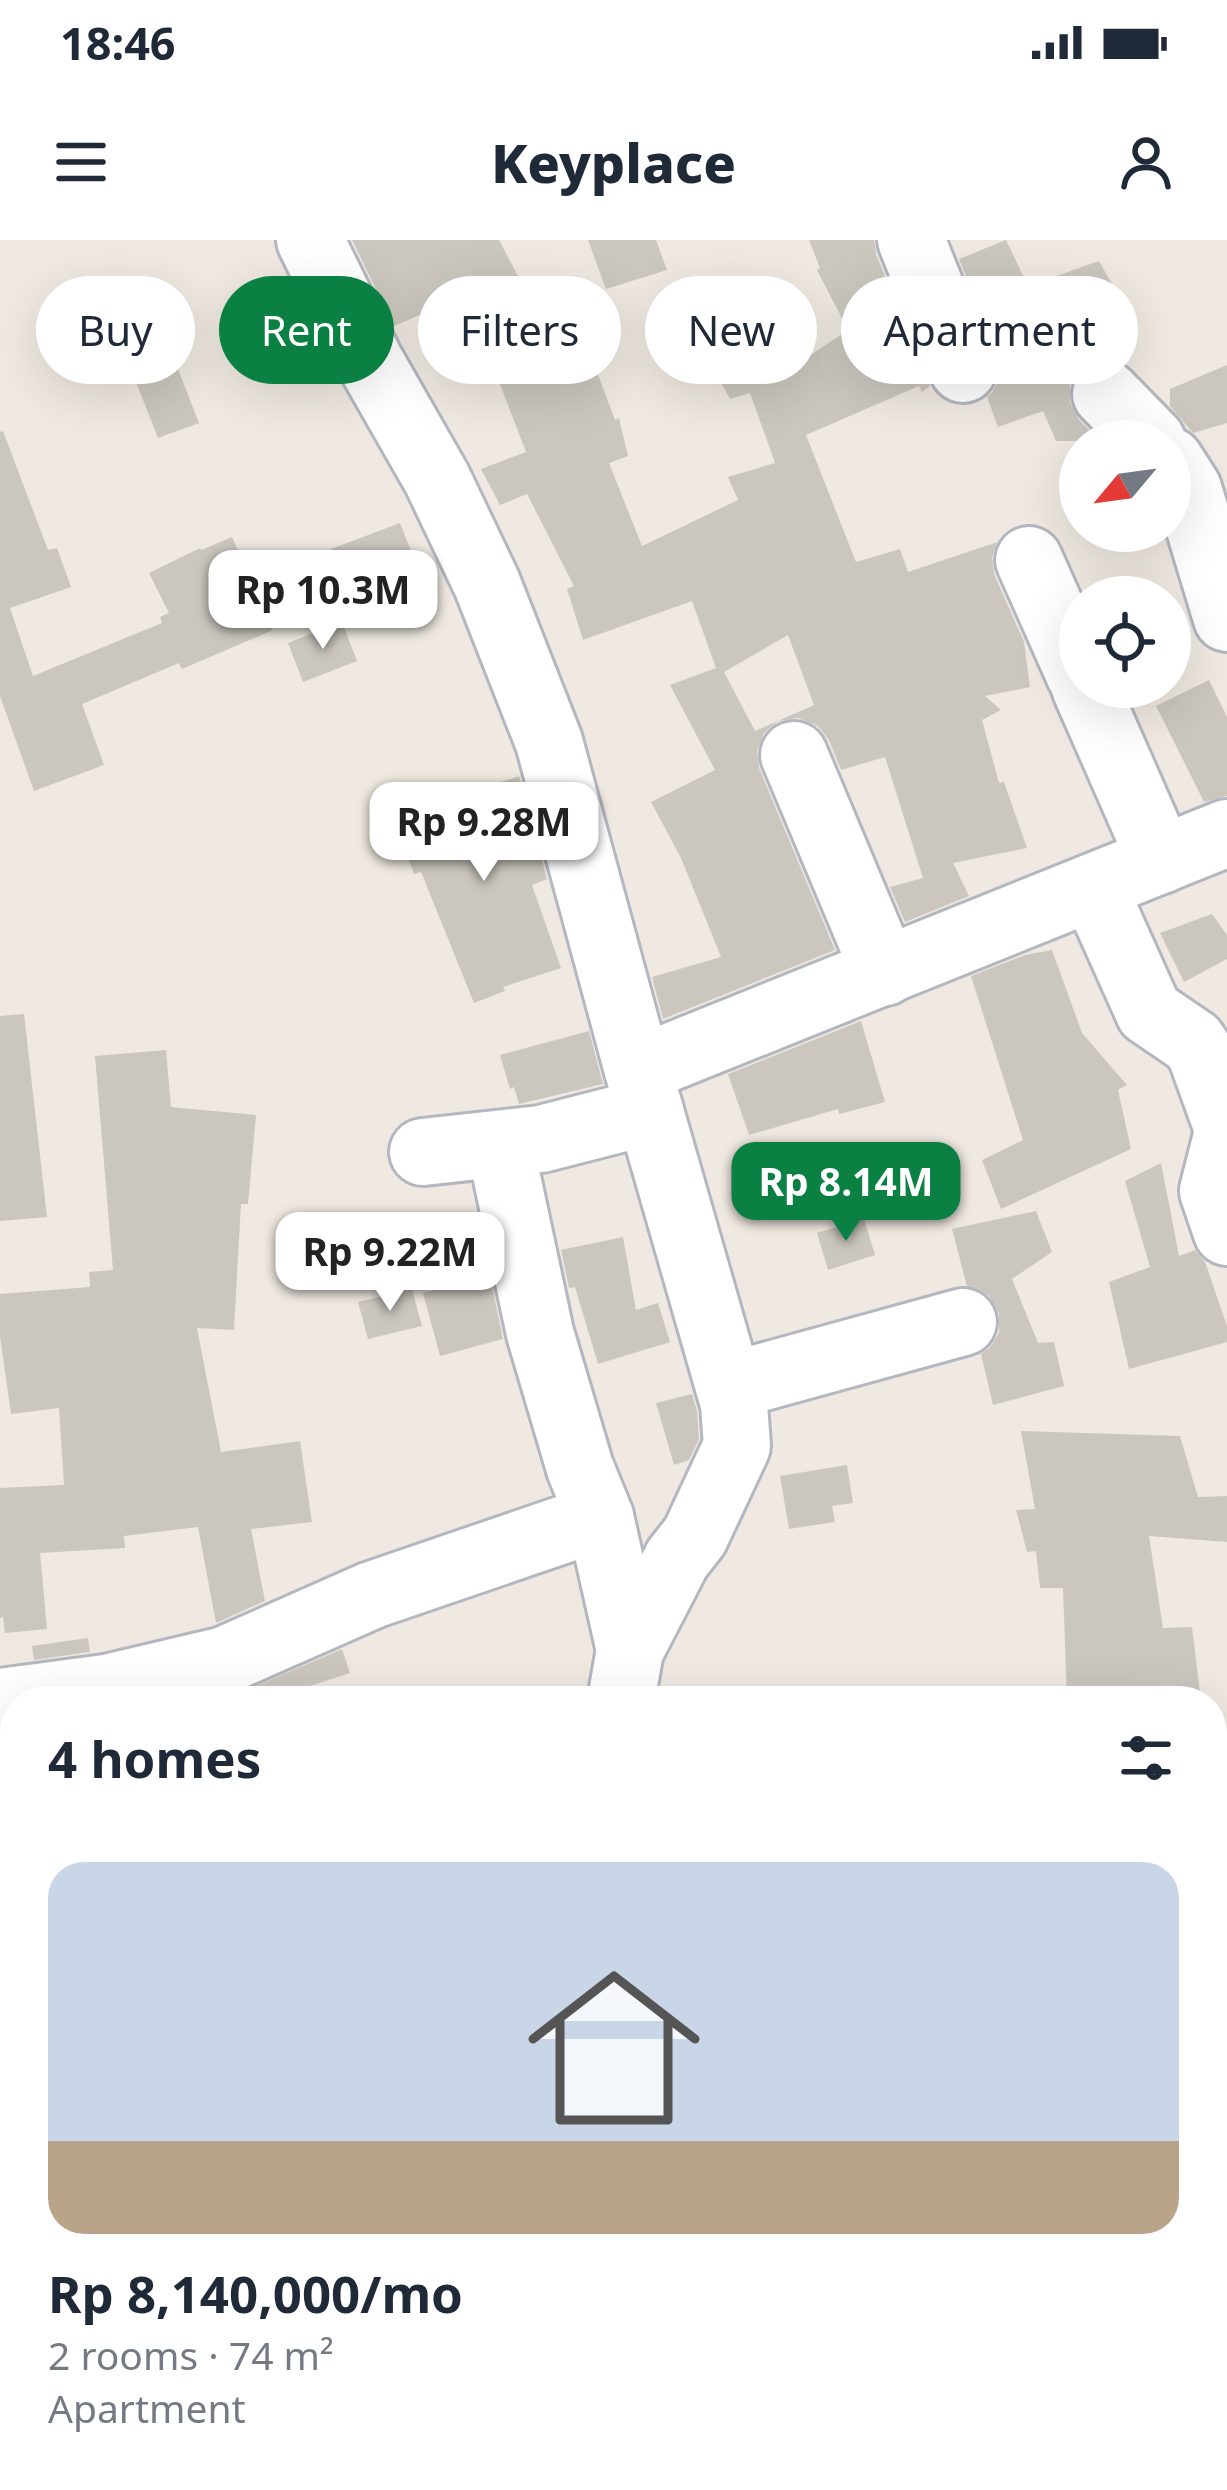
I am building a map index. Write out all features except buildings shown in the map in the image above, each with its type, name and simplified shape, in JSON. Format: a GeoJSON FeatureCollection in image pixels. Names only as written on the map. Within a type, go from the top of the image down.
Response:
{"type":"FeatureCollection","features":[{"type":"Feature","properties":{"kind":"street"},"geometry":{"type":"LineString","coordinates":[[310,240],[488,584],[549,742],[730,1386],[737,1446],[695,1536],[677,1559],[626,1676]]}},
{"type":"Feature","properties":{"kind":"street"},"geometry":{"type":"LineString","coordinates":[[911,240],[926,276]]}},
{"type":"Feature","properties":{"kind":"street"},"geometry":{"type":"LineString","coordinates":[[1106,394],[1131,420]]}},
{"type":"Feature","properties":{"kind":"street"},"geometry":{"type":"LineString","coordinates":[[1191,499],[1227,618]]}},
{"type":"Feature","properties":{"kind":"street"},"geometry":{"type":"LineString","coordinates":[[1029,560],[1059,628]]}},
{"type":"Feature","properties":{"kind":"street"},"geometry":{"type":"LineString","coordinates":[[1094,708],[1161,860]]}},
{"type":"Feature","properties":{"kind":"street"},"geometry":{"type":"LineString","coordinates":[[794,755],[885,972]]}},
{"type":"Feature","properties":{"kind":"street"},"geometry":{"type":"LineString","coordinates":[[423,1153],[541,1139],[885,972],[1227,832]]}},
{"type":"Feature","properties":{"kind":"street"},"geometry":{"type":"LineString","coordinates":[[1094,887],[1148,1012],[1193,1042],[1227,1126]]}},
{"type":"Feature","properties":{"kind":"street"},"geometry":{"type":"LineString","coordinates":[[1227,1136],[1214,1186],[1227,1232]]}},
{"type":"Feature","properties":{"kind":"street"},"geometry":{"type":"LineString","coordinates":[[500,1145],[540,1333],[580,1468],[600,1517],[626,1676]]}},
{"type":"Feature","properties":{"kind":"street"},"geometry":{"type":"LineString","coordinates":[[730,1386],[963,1322]]}},
{"type":"Feature","properties":{"kind":"street"},"geometry":{"type":"LineString","coordinates":[[111,1686],[225,1660],[372,1595],[600,1517]]}}]}
